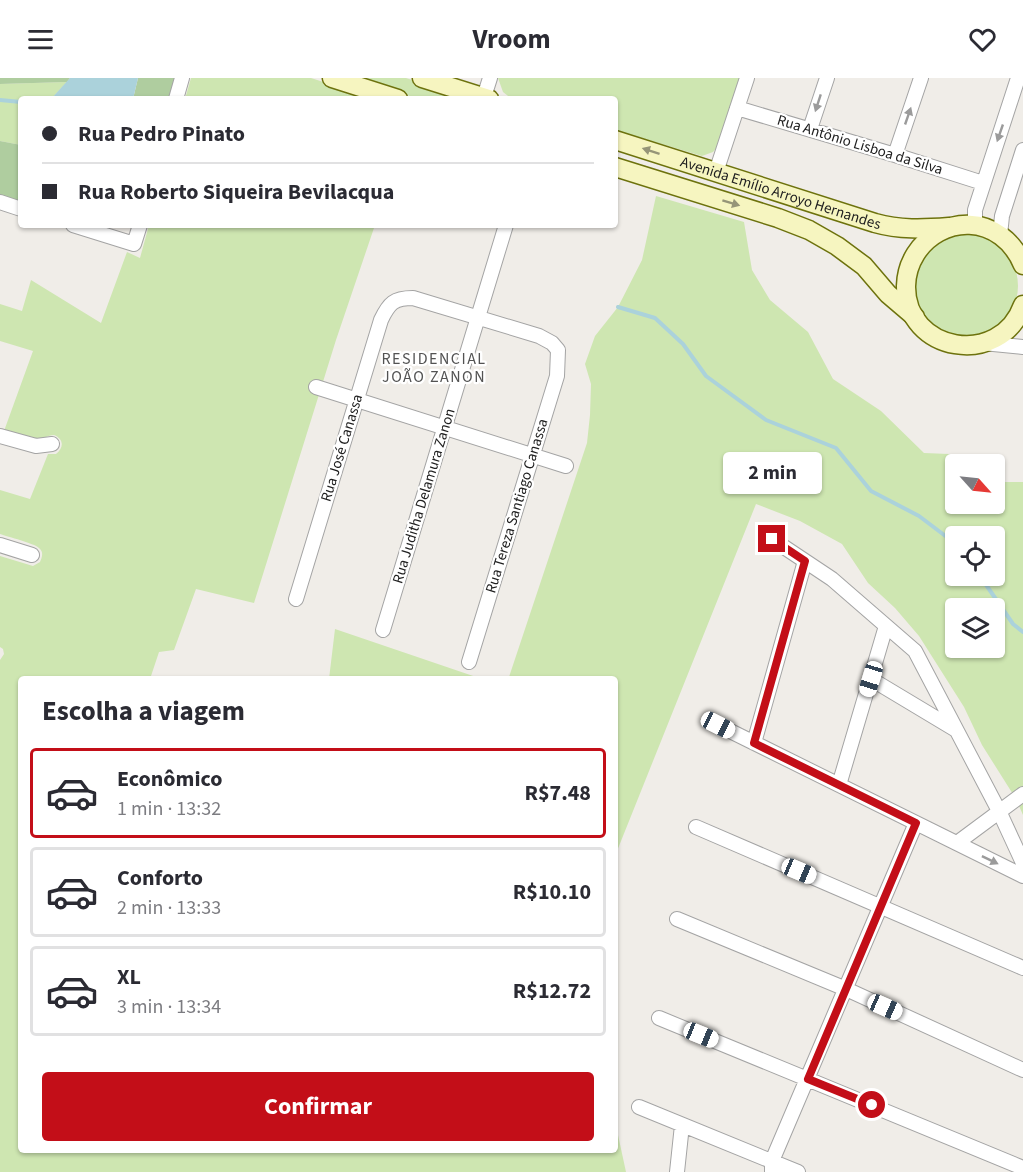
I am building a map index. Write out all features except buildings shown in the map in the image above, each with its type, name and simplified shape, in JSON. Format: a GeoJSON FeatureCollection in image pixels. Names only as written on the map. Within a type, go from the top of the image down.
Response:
{"type":"FeatureCollection","features":[{"type":"Feature","properties":{"kind":"main road"},"geometry":{"type":"LineString","coordinates":[[332,78],[389,96]]}},
{"type":"Feature","properties":{"kind":"main road"},"geometry":{"type":"LineString","coordinates":[[423,78],[479,96]]}},
{"type":"Feature","properties":{"kind":"main road","name":"Avenida Emílio Arroyo Hernandes"},"geometry":{"type":"LineString","coordinates":[[618,141],[891,227],[908,229],[975,225]]}},
{"type":"Feature","properties":{"kind":"main road","name":"Avenida Emílio Arroyo Hernandes"},"geometry":{"type":"LineString","coordinates":[[618,168],[778,218],[808,230],[837,246],[864,266],[888,294],[915,317],[924,330],[937,339],[968,346],[983,343]]}},
{"type":"Feature","properties":{"kind":"main road"},"geometry":{"type":"LineString","coordinates":[[708,196],[716,172]]}},
{"type":"Feature","properties":{"kind":"main road"},"geometry":{"type":"LineString","coordinates":[[975,225],[1000,235],[1021,257]]}},
{"type":"Feature","properties":{"kind":"main road"},"geometry":{"type":"LineString","coordinates":[[915,317],[908,303],[907,271],[922,243],[949,227]]}},
{"type":"Feature","properties":{"kind":"main road"},"geometry":{"type":"LineString","coordinates":[[983,343],[998,337],[1010,327],[1022,310]]}},
{"type":"Feature","properties":{"kind":"street"},"geometry":{"type":"LineString","coordinates":[[177,96],[182,78]]}},
{"type":"Feature","properties":{"kind":"street"},"geometry":{"type":"LineString","coordinates":[[486,96],[490,78]]}},
{"type":"Feature","properties":{"kind":"street"},"geometry":{"type":"LineString","coordinates":[[716,172],[747,78]]}},
{"type":"Feature","properties":{"kind":"street"},"geometry":{"type":"LineString","coordinates":[[810,129],[827,78]]}},
{"type":"Feature","properties":{"kind":"street"},"geometry":{"type":"LineString","coordinates":[[895,155],[921,78]]}},
{"type":"Feature","properties":{"kind":"street"},"geometry":{"type":"LineString","coordinates":[[975,225],[975,210],[983,183],[1019,84]]}},
{"type":"Feature","properties":{"kind":"street","name":"Rua Antônio Lisboa da Silva"},"geometry":{"type":"LineString","coordinates":[[737,108],[983,183]]}},
{"type":"Feature","properties":{"kind":"street"},"geometry":{"type":"LineString","coordinates":[[1000,235],[1002,216],[1023,150]]}},
{"type":"Feature","properties":{"kind":"street"},"geometry":{"type":"LineString","coordinates":[[0,202],[18,208]]}},
{"type":"Feature","properties":{"kind":"street"},"geometry":{"type":"LineString","coordinates":[[83,228],[134,244],[139,228]]}},
{"type":"Feature","properties":{"kind":"street","name":"Rua Juditha Delamura Zanon"},"geometry":{"type":"LineString","coordinates":[[383,630],[505,228]]}},
{"type":"Feature","properties":{"kind":"street","name":"Rua José Canassa"},"geometry":{"type":"LineString","coordinates":[[296,599],[381,320],[388,307],[395,300],[413,298],[478,317]]}},
{"type":"Feature","properties":{"kind":"street","name":"Rua Tereza Santiago Canassa"},"geometry":{"type":"LineString","coordinates":[[469,662],[557,376],[558,350],[552,343],[539,336],[478,317]]}},
{"type":"Feature","properties":{"kind":"street"},"geometry":{"type":"LineString","coordinates":[[983,343],[1023,347]]}},
{"type":"Feature","properties":{"kind":"street"},"geometry":{"type":"LineString","coordinates":[[316,387],[566,466]]}},
{"type":"Feature","properties":{"kind":"street"},"geometry":{"type":"LineString","coordinates":[[0,436],[36,447],[52,444]]}},
{"type":"Feature","properties":{"kind":"street"},"geometry":{"type":"LineString","coordinates":[[772,539],[832,579],[915,651],[999,811],[1023,863]]}},
{"type":"Feature","properties":{"kind":"street"},"geometry":{"type":"LineString","coordinates":[[0,545],[32,555]]}},
{"type":"Feature","properties":{"kind":"street"},"geometry":{"type":"LineString","coordinates":[[754,743],[805,561]]}},
{"type":"Feature","properties":{"kind":"street"},"geometry":{"type":"LineString","coordinates":[[839,785],[886,626]]}},
{"type":"Feature","properties":{"kind":"street"},"geometry":{"type":"LineString","coordinates":[[871,679],[957,731]]}},
{"type":"Feature","properties":{"kind":"street"},"geometry":{"type":"LineString","coordinates":[[718,725],[1023,876]]}},
{"type":"Feature","properties":{"kind":"street"},"geometry":{"type":"LineString","coordinates":[[957,843],[1023,794]]}},
{"type":"Feature","properties":{"kind":"street"},"geometry":{"type":"LineString","coordinates":[[772,1167],[916,823]]}},
{"type":"Feature","properties":{"kind":"street"},"geometry":{"type":"LineString","coordinates":[[696,827],[1023,968]]}},
{"type":"Feature","properties":{"kind":"street"},"geometry":{"type":"LineString","coordinates":[[677,919],[846,989],[1023,1070]]}},
{"type":"Feature","properties":{"kind":"street"},"geometry":{"type":"LineString","coordinates":[[659,1018],[1023,1168]]}},
{"type":"Feature","properties":{"kind":"street"},"geometry":{"type":"LineString","coordinates":[[639,1107],[772,1167],[798,1172]]}},
{"type":"Feature","properties":{"kind":"street"},"geometry":{"type":"LineString","coordinates":[[678,1172],[682,1125]]}},
{"type":"Feature","properties":{"kind":"green space"},"geometry":{"type":"Polygon","coordinates":[[[0,78],[70,78],[67,82],[0,84],[0,78]]]}},
{"type":"Feature","properties":{"kind":"green space"},"geometry":{"type":"Polygon","coordinates":[[[138,78],[178,78],[173,96],[134,96],[138,78]]]}},
{"type":"Feature","properties":{"kind":"green space"},"geometry":{"type":"Polygon","coordinates":[[[191,78],[311,78],[367,96],[186,96],[191,78]]]}},
{"type":"Feature","properties":{"kind":"green space"},"geometry":{"type":"Polygon","coordinates":[[[354,78],[406,78],[462,96],[410,96],[354,78]]]}},
{"type":"Feature","properties":{"kind":"green space"},"geometry":{"type":"Polygon","coordinates":[[[498,78],[742,78],[721,143],[713,152],[702,156],[618,131],[618,96],[508,96],[503,92],[498,78]]]}},
{"type":"Feature","properties":{"kind":"green space"},"geometry":{"type":"Polygon","coordinates":[[[67,82],[54,96],[18,96],[18,144],[0,141],[0,84],[67,82]]]}},
{"type":"Feature","properties":{"kind":"green space"},"geometry":{"type":"Polygon","coordinates":[[[0,141],[18,144],[18,201],[0,195],[0,141]]]}},
{"type":"Feature","properties":{"kind":"green space"},"geometry":{"type":"Polygon","coordinates":[[[656,196],[744,222],[752,270],[770,300],[808,332],[833,379],[881,411],[924,453],[949,454],[945,454],[945,514],[1005,514],[1005,482],[1023,482],[1023,815],[1016,799],[982,745],[964,707],[919,636],[895,608],[868,583],[842,544],[800,521],[756,504],[618,849],[618,676],[509,676],[587,443],[591,384],[585,364],[595,336],[618,307],[642,260],[656,196]]]}},
{"type":"Feature","properties":{"kind":"green space"},"geometry":{"type":"Polygon","coordinates":[[[148,228],[374,228],[336,340],[254,603],[196,589],[174,650],[159,652],[151,676],[18,676],[18,1153],[618,1153],[618,1135],[626,1172],[0,1172],[0,660],[4,654],[0,647],[0,556],[33,566],[40,562],[42,551],[27,542],[0,534],[0,490],[30,499],[48,454],[56,454],[62,444],[60,439],[54,435],[40,440],[31,440],[4,431],[33,351],[0,341],[0,304],[22,311],[31,280],[101,323],[127,252],[140,258],[148,228]]]}},
{"type":"Feature","properties":{"kind":"green space"},"geometry":{"type":"Polygon","coordinates":[[[966,234],[986,238],[995,243],[1009,257],[1014,266],[1018,286],[1014,306],[1009,315],[995,329],[986,334],[966,338],[946,334],[937,329],[923,315],[918,306],[914,286],[918,266],[923,257],[937,243],[946,238],[966,234]]]}},
{"type":"Feature","properties":{"kind":"green space"},"geometry":{"type":"Polygon","coordinates":[[[335,629],[473,676],[329,676],[335,629]]]}},
{"type":"Feature","properties":{"kind":"water"},"geometry":{"type":"Polygon","coordinates":[[[70,78],[138,78],[134,96],[54,96],[70,78]]]}},
{"type":"Feature","properties":{"kind":"waterway"},"geometry":{"type":"LineString","coordinates":[[0,100],[18,102]]}},
{"type":"Feature","properties":{"kind":"waterway"},"geometry":{"type":"LineString","coordinates":[[618,307],[655,318],[683,344],[706,376],[766,420],[836,448],[871,491],[919,516],[945,536]]}},
{"type":"Feature","properties":{"kind":"waterway"},"geometry":{"type":"LineString","coordinates":[[987,586],[1013,624],[1023,632]]}},
{"type":"Feature","properties":{"kind":"district","name":"RESIDENCIAL JOÃO ZANON"},"geometry":{"type":"Point","coordinates":[434,368]}},
{"type":"Feature","properties":{"kind":"route"},"geometry":{"type":"LineString","coordinates":[[772,539],[805,561],[754,743],[916,823],[808,1079],[872,1105]]}}]}
